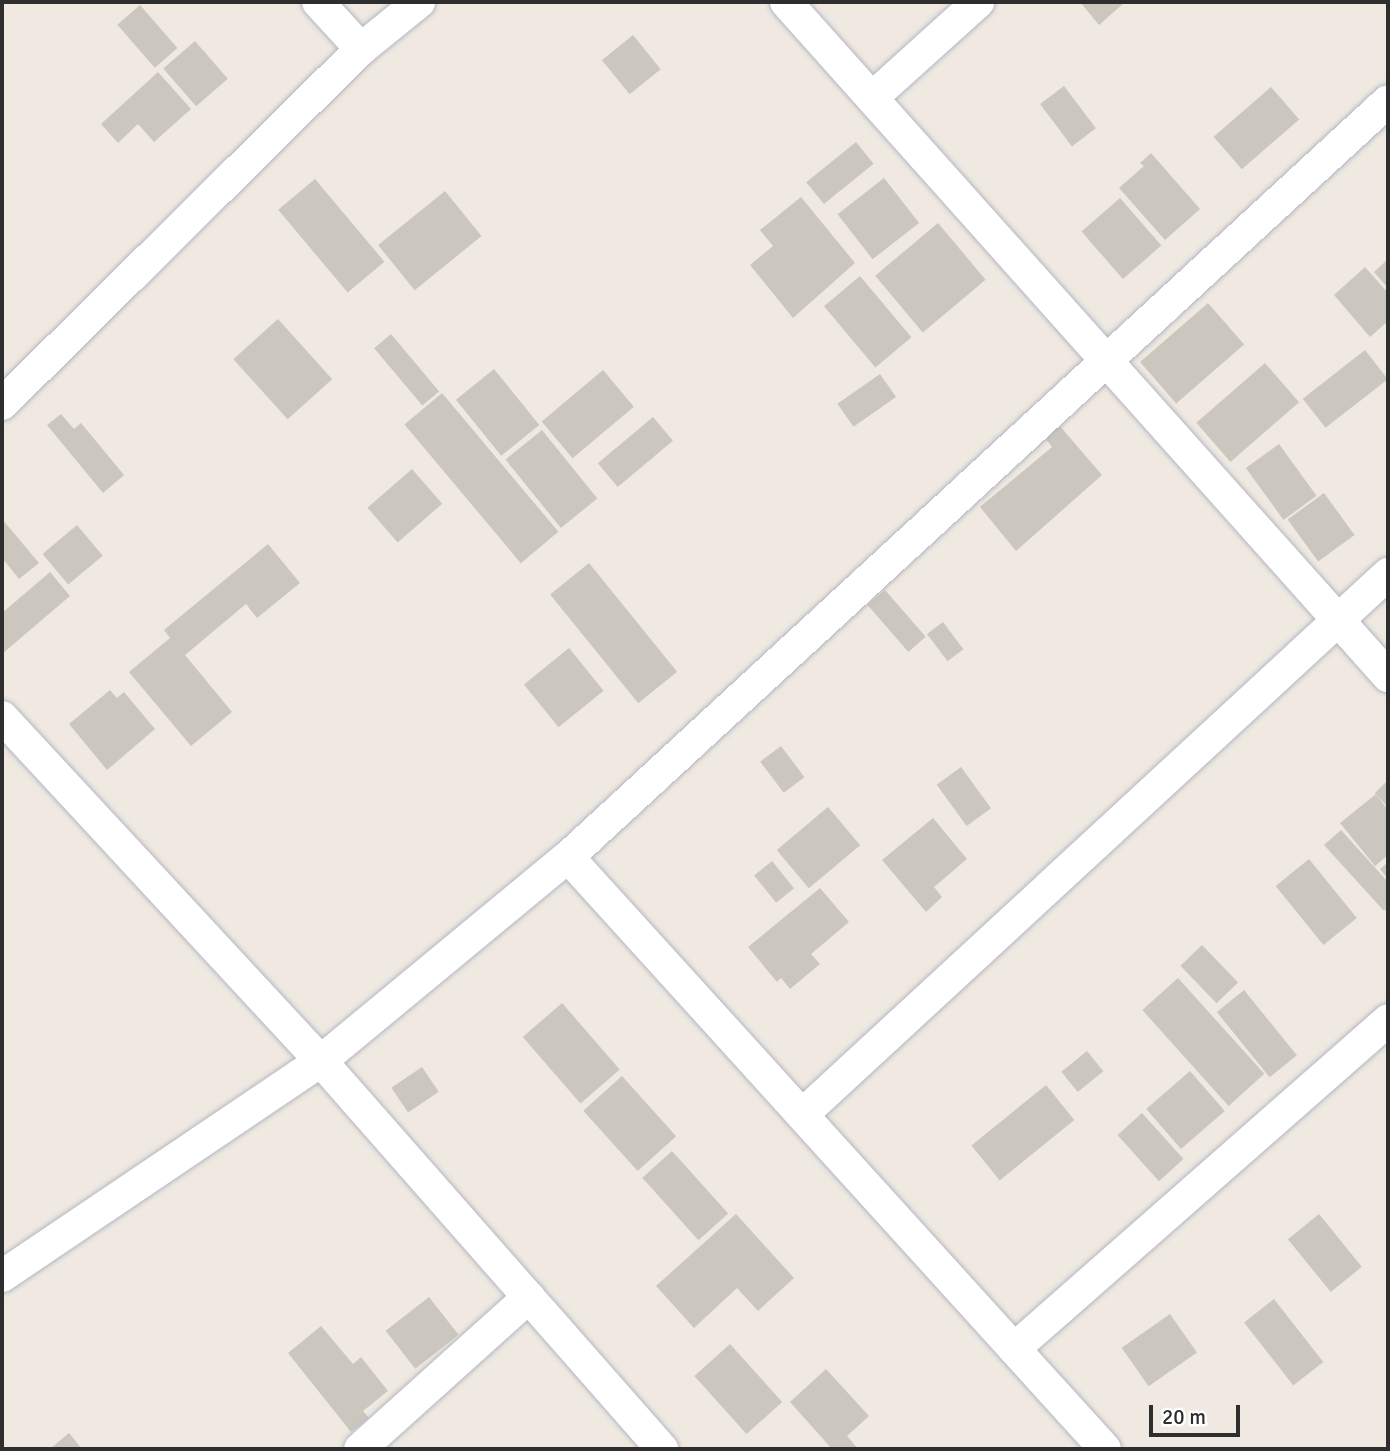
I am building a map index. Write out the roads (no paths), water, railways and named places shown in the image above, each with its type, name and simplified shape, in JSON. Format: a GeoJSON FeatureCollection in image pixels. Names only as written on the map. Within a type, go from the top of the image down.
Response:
{"type":"FeatureCollection","features":[{"type":"Feature","properties":{"kind":"street"},"geometry":{"type":"LineString","coordinates":[[318,2],[361,50]]}},
{"type":"Feature","properties":{"kind":"street"},"geometry":{"type":"LineString","coordinates":[[2,404],[361,50],[419,2]]}},
{"type":"Feature","properties":{"kind":"street"},"geometry":{"type":"LineString","coordinates":[[786,2],[1388,676]]}},
{"type":"Feature","properties":{"kind":"street"},"geometry":{"type":"LineString","coordinates":[[873,97],[978,2]]}},
{"type":"Feature","properties":{"kind":"street"},"geometry":{"type":"LineString","coordinates":[[2,1276],[321,1061],[568,857],[1388,101]]}},
{"type":"Feature","properties":{"kind":"street"},"geometry":{"type":"LineString","coordinates":[[802,1115],[1388,574]]}},
{"type":"Feature","properties":{"kind":"street"},"geometry":{"type":"LineString","coordinates":[[2,718],[321,1061],[662,1449]]}},
{"type":"Feature","properties":{"kind":"street"},"geometry":{"type":"LineString","coordinates":[[568,857],[1105,1449]]}},
{"type":"Feature","properties":{"kind":"street"},"geometry":{"type":"LineString","coordinates":[[1014,1349],[1388,1020]]}},
{"type":"Feature","properties":{"kind":"street"},"geometry":{"type":"LineString","coordinates":[[360,1449],[529,1297]]}}]}
